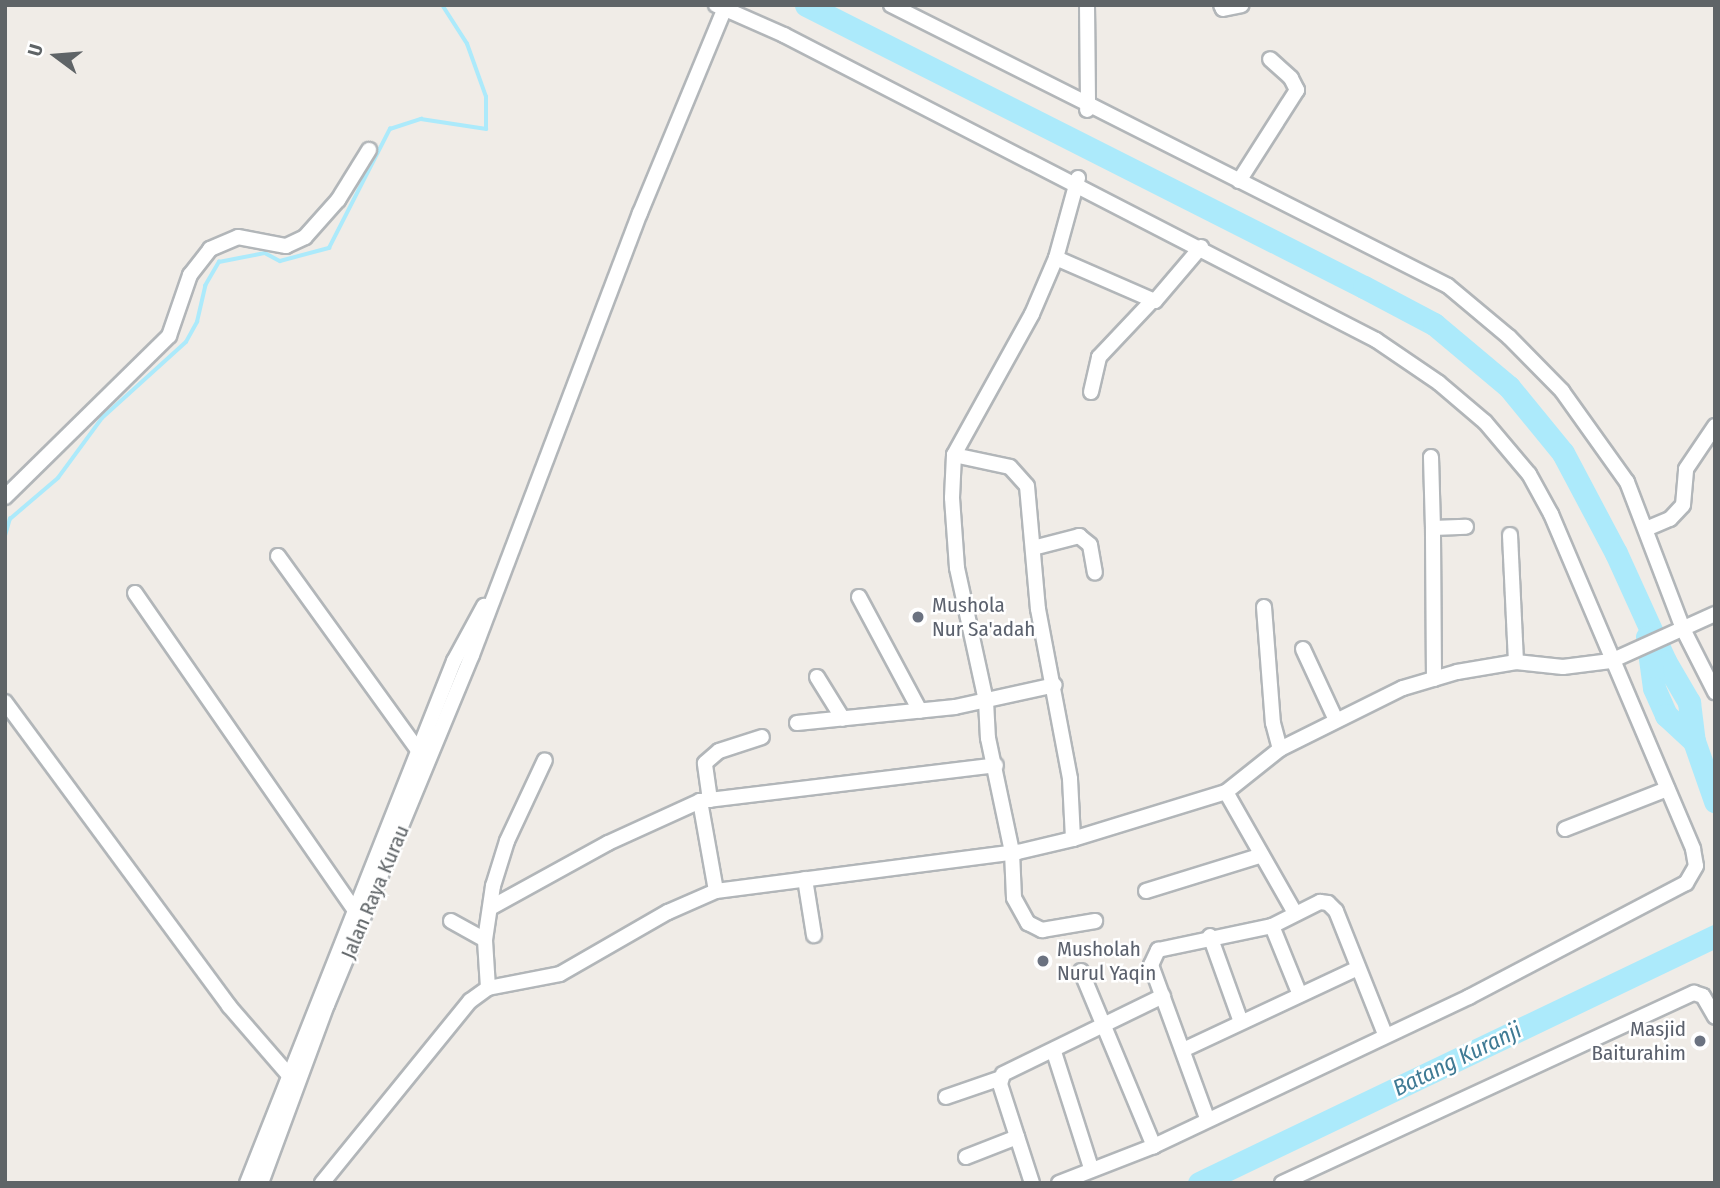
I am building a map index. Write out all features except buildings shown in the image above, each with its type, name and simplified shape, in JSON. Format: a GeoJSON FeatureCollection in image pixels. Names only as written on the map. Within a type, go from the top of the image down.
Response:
{"type":"FeatureCollection","features":[{"type":"Feature","properties":{"kind":"street"},"geometry":{"type":"LineString","coordinates":[[891,5],[1088,107],[1404,261],[1475,307],[1580,414],[1627,481],[1646,529],[1679,631],[1715,692]]}},
{"type":"Feature","properties":{"kind":"street"},"geometry":{"type":"LineString","coordinates":[[1087,5],[1088,107]]}},
{"type":"Feature","properties":{"kind":"street"},"geometry":{"type":"LineString","coordinates":[[1220,5],[1242,5]]}},
{"type":"Feature","properties":{"kind":"street"},"geometry":{"type":"LineString","coordinates":[[247,1183],[353,908],[418,750],[470,626],[489,602],[720,8],[784,36],[1077,182],[1376,340],[1439,383],[1485,422],[1529,474],[1551,514],[1618,659],[1667,789],[1693,849],[1696,866],[1686,883],[1469,997],[1207,1118],[1154,1146],[1091,1168],[1059,1183]]}},
{"type":"Feature","properties":{"kind":"street"},"geometry":{"type":"LineString","coordinates":[[1239,181],[1297,90],[1291,78],[1270,59]]}},
{"type":"Feature","properties":{"kind":"street"},"geometry":{"type":"LineString","coordinates":[[5,497],[169,336],[190,275],[210,249],[238,237],[286,246],[304,237],[338,200],[369,150]]}},
{"type":"Feature","properties":{"kind":"street"},"geometry":{"type":"LineString","coordinates":[[1077,182],[1056,258],[1032,314],[954,455],[957,568],[986,701],[988,738],[996,765],[1012,852],[1014,898],[1028,923],[1050,929],[1095,920]]}},
{"type":"Feature","properties":{"kind":"street"},"geometry":{"type":"LineString","coordinates":[[1091,392],[1099,357],[1201,247]]}},
{"type":"Feature","properties":{"kind":"street"},"geometry":{"type":"LineString","coordinates":[[1056,258],[1122,284],[1152,301]]}},
{"type":"Feature","properties":{"kind":"street"},"geometry":{"type":"LineString","coordinates":[[1646,529],[1670,519],[1683,505],[1686,469],[1715,426]]}},
{"type":"Feature","properties":{"kind":"street"},"geometry":{"type":"LineString","coordinates":[[954,455],[1010,467],[1022,478],[1030,498],[1038,609],[1055,685],[1070,779],[1073,839]]}},
{"type":"Feature","properties":{"kind":"street"},"geometry":{"type":"LineString","coordinates":[[1430,457],[1434,679]]}},
{"type":"Feature","properties":{"kind":"street"},"geometry":{"type":"LineString","coordinates":[[1433,528],[1466,527]]}},
{"type":"Feature","properties":{"kind":"street"},"geometry":{"type":"LineString","coordinates":[[1510,535],[1516,662]]}},
{"type":"Feature","properties":{"kind":"street"},"geometry":{"type":"LineString","coordinates":[[1033,548],[1079,536],[1090,545],[1095,573]]}},
{"type":"Feature","properties":{"kind":"street"},"geometry":{"type":"LineString","coordinates":[[278,556],[418,750]]}},
{"type":"Feature","properties":{"kind":"street"},"geometry":{"type":"LineString","coordinates":[[135,593],[353,908]]}},
{"type":"Feature","properties":{"kind":"street"},"geometry":{"type":"LineString","coordinates":[[859,597],[920,711]]}},
{"type":"Feature","properties":{"kind":"street","name":"Jalan Raya Kurau"},"geometry":{"type":"LineString","coordinates":[[261,1183],[327,1005],[467,667],[489,602]]}},
{"type":"Feature","properties":{"kind":"street"},"geometry":{"type":"LineString","coordinates":[[1264,607],[1273,723],[1280,748]]}},
{"type":"Feature","properties":{"kind":"street"},"geometry":{"type":"LineString","coordinates":[[322,1183],[470,1002],[488,988],[560,974],[668,912],[716,891],[1012,852],[1073,839],[1226,792],[1280,748],[1336,720],[1434,679],[1516,662],[1563,667],[1618,659],[1715,614]]}},
{"type":"Feature","properties":{"kind":"street"},"geometry":{"type":"LineString","coordinates":[[1303,649],[1336,720]]}},
{"type":"Feature","properties":{"kind":"street"},"geometry":{"type":"LineString","coordinates":[[817,677],[843,719]]}},
{"type":"Feature","properties":{"kind":"street"},"geometry":{"type":"LineString","coordinates":[[797,723],[920,711],[986,701],[1055,685]]}},
{"type":"Feature","properties":{"kind":"street"},"geometry":{"type":"LineString","coordinates":[[5,702],[229,1006],[288,1074]]}},
{"type":"Feature","properties":{"kind":"street"},"geometry":{"type":"LineString","coordinates":[[716,891],[705,800],[705,763],[719,751],[762,737]]}},
{"type":"Feature","properties":{"kind":"street"},"geometry":{"type":"LineString","coordinates":[[488,988],[485,940],[490,908],[507,841],[545,761]]}},
{"type":"Feature","properties":{"kind":"street"},"geometry":{"type":"LineString","coordinates":[[490,908],[608,843],[705,800],[996,765]]}},
{"type":"Feature","properties":{"kind":"street"},"geometry":{"type":"LineString","coordinates":[[1565,829],[1667,789]]}},
{"type":"Feature","properties":{"kind":"street"},"geometry":{"type":"LineString","coordinates":[[1226,792],[1295,913]]}},
{"type":"Feature","properties":{"kind":"street"},"geometry":{"type":"LineString","coordinates":[[1146,891],[1262,855]]}},
{"type":"Feature","properties":{"kind":"street"},"geometry":{"type":"LineString","coordinates":[[805,878],[814,935]]}},
{"type":"Feature","properties":{"kind":"street"},"geometry":{"type":"LineString","coordinates":[[1207,1118],[1151,965],[1152,955],[1210,936],[1272,926],[1320,902],[1332,905],[1356,969],[1385,1034]]}},
{"type":"Feature","properties":{"kind":"street"},"geometry":{"type":"LineString","coordinates":[[451,921],[485,940]]}},
{"type":"Feature","properties":{"kind":"street"},"geometry":{"type":"LineString","coordinates":[[1272,926],[1300,995]]}},
{"type":"Feature","properties":{"kind":"street"},"geometry":{"type":"LineString","coordinates":[[1210,936],[1241,1022]]}},
{"type":"Feature","properties":{"kind":"street"},"geometry":{"type":"LineString","coordinates":[[1183,1049],[1356,969]]}},
{"type":"Feature","properties":{"kind":"street"},"geometry":{"type":"LineString","coordinates":[[1082,971],[1154,1146]]}},
{"type":"Feature","properties":{"kind":"street"},"geometry":{"type":"LineString","coordinates":[[1282,1183],[1694,993],[1703,996],[1715,1017]]}},
{"type":"Feature","properties":{"kind":"street"},"geometry":{"type":"LineString","coordinates":[[946,1097],[1001,1078],[1054,1052],[1102,1023],[1163,996]]}},
{"type":"Feature","properties":{"kind":"street"},"geometry":{"type":"LineString","coordinates":[[1054,1052],[1091,1168]]}},
{"type":"Feature","properties":{"kind":"street"},"geometry":{"type":"LineString","coordinates":[[1001,1078],[1032,1183]]}},
{"type":"Feature","properties":{"kind":"street"},"geometry":{"type":"LineString","coordinates":[[966,1157],[1017,1138]]}},
{"type":"Feature","properties":{"kind":"waterway"},"geometry":{"type":"LineString","coordinates":[[5,536],[10,519],[58,478],[102,418],[186,342],[197,322],[205,286],[219,262],[265,253],[280,261],[329,248],[390,129],[421,119],[486,129],[486,97],[467,44],[442,5]]}},
{"type":"Feature","properties":{"kind":"waterway"},"geometry":{"type":"LineString","coordinates":[[806,5],[1434,324],[1509,387],[1563,453],[1616,553],[1665,661],[1689,702],[1694,741],[1715,801]]}},
{"type":"Feature","properties":{"kind":"waterway"},"geometry":{"type":"LineString","coordinates":[[1647,637],[1654,688],[1666,715],[1694,741]]}},
{"type":"Feature","properties":{"kind":"waterway","name":"Batang Kuranji"},"geometry":{"type":"LineString","coordinates":[[1199,1183],[1715,936]]}},
{"type":"Feature","properties":{"kind":"place","name":"Mushola Nur Sa'adah"},"geometry":{"type":"Point","coordinates":[918,617]}},
{"type":"Feature","properties":{"kind":"place","name":"Musholah Nurul Yaqin"},"geometry":{"type":"Point","coordinates":[1043,961]}},
{"type":"Feature","properties":{"kind":"place","name":"Masjid Baiturahim"},"geometry":{"type":"Point","coordinates":[1700,1041]}}]}
